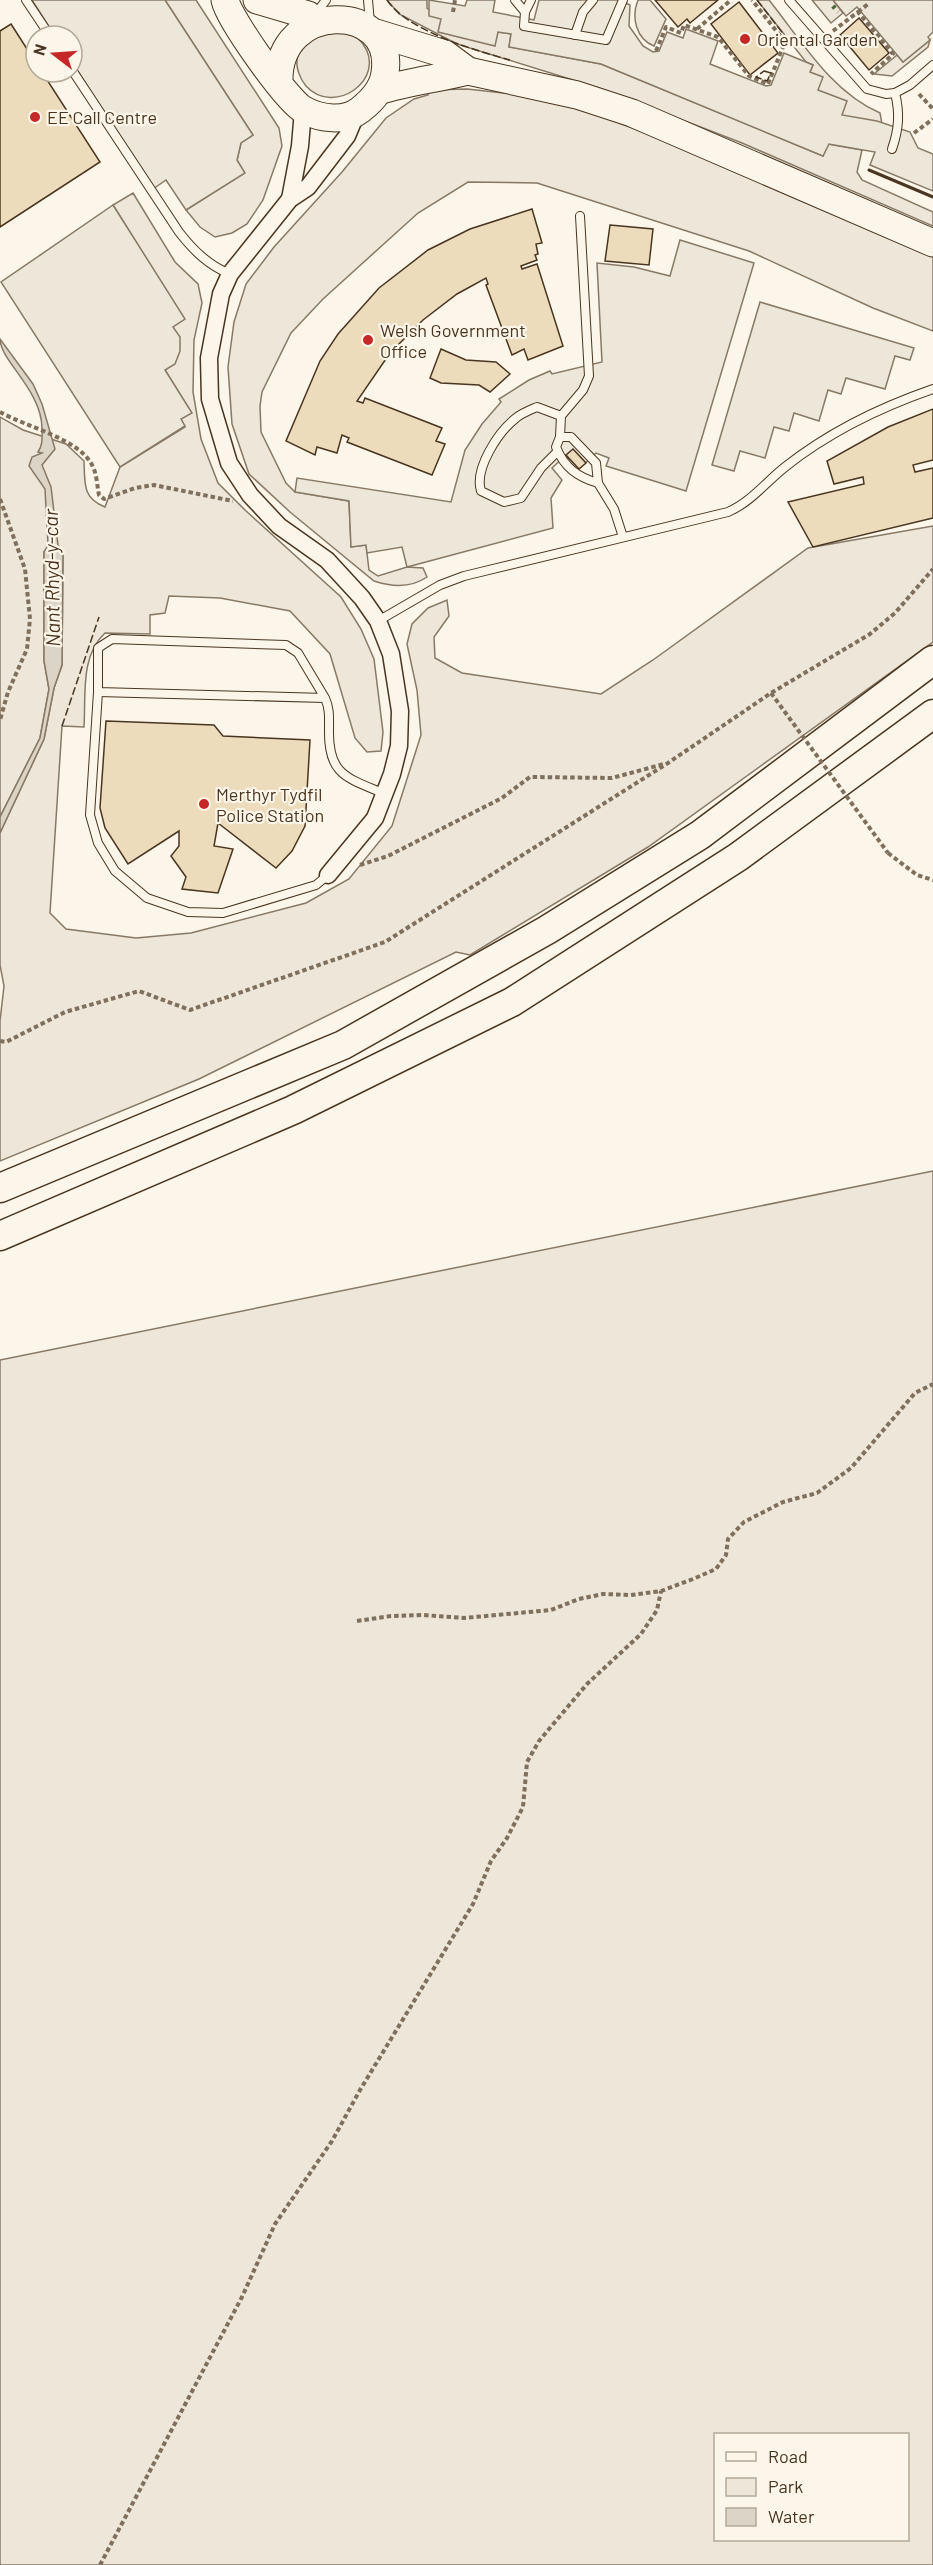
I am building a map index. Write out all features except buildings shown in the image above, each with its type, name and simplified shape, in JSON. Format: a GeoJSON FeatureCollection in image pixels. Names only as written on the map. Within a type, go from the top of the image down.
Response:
{"type":"FeatureCollection","features":[{"type":"Feature","properties":{"kind":"highway"},"geometry":{"type":"LineString","coordinates":[[0,1188],[343,1046],[547,930],[700,835],[933,660]]}},
{"type":"Feature","properties":{"kind":"highway"},"geometry":{"type":"LineString","coordinates":[[0,1236],[292,1110],[512,1002],[738,857],[933,714]]}},
{"type":"Feature","properties":{"kind":"main road"},"geometry":{"type":"LineString","coordinates":[[225,0],[239,27],[279,82],[303,110],[320,117],[339,118],[357,112],[379,91],[387,64],[382,43],[372,19]]}},
{"type":"Feature","properties":{"kind":"main road"},"geometry":{"type":"LineString","coordinates":[[257,0],[351,13],[372,19],[445,54],[468,71],[577,95],[632,113],[933,243]]}},
{"type":"Feature","properties":{"kind":"main road"},"geometry":{"type":"LineString","coordinates":[[279,82],[279,58],[285,38],[317,9]]}},
{"type":"Feature","properties":{"kind":"main road"},"geometry":{"type":"LineString","coordinates":[[379,91],[412,81],[440,78],[468,71]]}},
{"type":"Feature","properties":{"kind":"street"},"geometry":{"type":"LineString","coordinates":[[290,199],[300,146],[303,110]]}},
{"type":"Feature","properties":{"kind":"street"},"geometry":{"type":"LineString","coordinates":[[328,875],[375,818],[385,795],[399,746],[400,711],[391,654],[378,621],[362,598],[327,560],[279,526],[250,495],[229,463],[210,399],[209,358],[221,294],[230,274],[290,199],[308,187],[347,136],[357,112]]}},
{"type":"Feature","properties":{"kind":"lane"},"geometry":{"type":"LineString","coordinates":[[26,0],[42,24]]}},
{"type":"Feature","properties":{"kind":"lane"},"geometry":{"type":"LineString","coordinates":[[515,0],[525,12]]}},
{"type":"Feature","properties":{"kind":"lane"},"geometry":{"type":"LineString","coordinates":[[531,0],[525,12],[524,26],[606,40],[623,0]]}},
{"type":"Feature","properties":{"kind":"lane"},"geometry":{"type":"LineString","coordinates":[[574,35],[583,12],[593,0]]}},
{"type":"Feature","properties":{"kind":"lane"},"geometry":{"type":"LineString","coordinates":[[789,0],[867,89],[886,94],[895,93],[910,85],[933,65]]}},
{"type":"Feature","properties":{"kind":"lane"},"geometry":{"type":"LineString","coordinates":[[81,84],[136,171],[186,241],[215,268],[230,274]]}},
{"type":"Feature","properties":{"kind":"lane"},"geometry":{"type":"LineString","coordinates":[[892,149],[898,132],[899,116],[895,93]]}},
{"type":"Feature","properties":{"kind":"lane"},"geometry":{"type":"LineString","coordinates":[[580,216],[589,376],[583,390],[561,416],[560,436],[556,447],[557,452],[574,474],[598,483]]}},
{"type":"Feature","properties":{"kind":"lane"},"geometry":{"type":"LineString","coordinates":[[378,621],[440,585],[464,576],[721,514],[743,506],[786,466],[819,443],[854,423],[933,389]]}},
{"type":"Feature","properties":{"kind":"lane"},"geometry":{"type":"LineString","coordinates":[[557,452],[541,468],[521,498],[504,502],[481,491],[477,481],[482,463],[515,418],[537,407],[561,416]]}},
{"type":"Feature","properties":{"kind":"lane"},"geometry":{"type":"LineString","coordinates":[[560,436],[571,437],[596,463],[598,483],[614,509],[623,537]]}},
{"type":"Feature","properties":{"kind":"lane"},"geometry":{"type":"LineString","coordinates":[[328,875],[316,885],[223,913],[188,912],[147,898],[116,871],[98,843],[90,815],[99,648],[112,639],[286,645],[298,653],[330,708],[330,754],[337,769],[353,780],[385,795]]}},
{"type":"Feature","properties":{"kind":"lane"},"geometry":{"type":"LineString","coordinates":[[98,693],[325,698]]}},
{"type":"Feature","properties":{"kind":"path"},"geometry":{"type":"LineString","coordinates":[[453,12],[455,0]]}},
{"type":"Feature","properties":{"kind":"path"},"geometry":{"type":"LineString","coordinates":[[696,29],[730,0]]}},
{"type":"Feature","properties":{"kind":"path"},"geometry":{"type":"LineString","coordinates":[[656,51],[666,27],[681,33],[684,25],[718,37],[748,76],[768,84],[785,42],[752,0]]}},
{"type":"Feature","properties":{"kind":"path"},"geometry":{"type":"LineString","coordinates":[[833,31],[868,4]]}},
{"type":"Feature","properties":{"kind":"path"},"geometry":{"type":"LineString","coordinates":[[858,12],[893,54],[870,75]]}},
{"type":"Feature","properties":{"kind":"path"},"geometry":{"type":"LineString","coordinates":[[919,94],[933,110]]}},
{"type":"Feature","properties":{"kind":"path"},"geometry":{"type":"LineString","coordinates":[[914,133],[933,119]]}},
{"type":"Feature","properties":{"kind":"path"},"geometry":{"type":"LineString","coordinates":[[0,412],[17,422],[72,444],[85,455],[93,467],[99,495],[104,499],[135,488],[154,486],[234,501],[250,495]]}},
{"type":"Feature","properties":{"kind":"path"},"geometry":{"type":"LineString","coordinates":[[0,499],[25,569],[30,619],[27,649],[8,692],[0,720]]}},
{"type":"Feature","properties":{"kind":"path"},"geometry":{"type":"LineString","coordinates":[[0,1041],[6,1042],[65,1012],[139,991],[190,1010],[385,942],[668,763],[771,693],[870,634],[895,613],[933,569]]}},
{"type":"Feature","properties":{"kind":"path"},"geometry":{"type":"LineString","coordinates":[[771,693],[888,853],[917,875],[933,880]]}},
{"type":"Feature","properties":{"kind":"path"},"geometry":{"type":"LineString","coordinates":[[328,875],[388,856],[502,798],[530,777],[612,778],[668,763]]}},
{"type":"Feature","properties":{"kind":"path"},"geometry":{"type":"LineString","coordinates":[[357,1621],[391,1616],[423,1615],[464,1618],[550,1610],[579,1599],[603,1594],[631,1595],[661,1591],[716,1569],[726,1555],[728,1539],[744,1522],[783,1502],[817,1493],[851,1468],[915,1394],[933,1383]]}},
{"type":"Feature","properties":{"kind":"path"},"geometry":{"type":"LineString","coordinates":[[99,2565],[242,2297],[275,2224],[332,2141],[360,2090],[473,1904],[491,1862],[523,1807],[527,1762],[539,1741],[587,1684],[641,1634],[657,1610],[661,1591]]}},
{"type":"Feature","properties":{"kind":"green space"},"geometry":{"type":"Polygon","coordinates":[[[165,0],[196,0],[279,128],[282,146],[263,200],[247,224],[232,233],[215,237],[200,227],[186,210],[244,173],[237,160],[241,143],[253,135],[165,0]]]}},
{"type":"Feature","properties":{"kind":"green space"},"geometry":{"type":"Polygon","coordinates":[[[387,0],[427,0],[427,8],[442,19],[439,32],[494,45],[498,32],[511,34],[509,47],[601,64],[823,156],[828,144],[862,150],[857,172],[862,180],[933,212],[933,226],[742,143],[602,89],[457,44],[399,14],[387,0]]]}},
{"type":"Feature","properties":{"kind":"green space"},"geometry":{"type":"Polygon","coordinates":[[[638,0],[650,0],[666,19],[654,46],[639,33],[635,20],[638,0]]]}},
{"type":"Feature","properties":{"kind":"green space"},"geometry":{"type":"Polygon","coordinates":[[[757,0],[769,0],[818,64],[846,92],[862,104],[880,113],[882,124],[847,129],[818,90],[810,72],[813,65],[806,62],[757,0]]]}},
{"type":"Feature","properties":{"kind":"green space"},"geometry":{"type":"Polygon","coordinates":[[[812,0],[833,0],[843,13],[831,23],[812,0]]]}},
{"type":"Feature","properties":{"kind":"green space"},"geometry":{"type":"Polygon","coordinates":[[[345,29],[363,44],[369,57],[369,70],[354,90],[343,96],[318,95],[306,86],[300,77],[297,63],[299,54],[310,35],[345,29]]]}},
{"type":"Feature","properties":{"kind":"green space"},"geometry":{"type":"Polygon","coordinates":[[[930,40],[928,47],[892,76],[874,74],[897,55],[903,62],[930,40]]]}},
{"type":"Feature","properties":{"kind":"green space"},"geometry":{"type":"Polygon","coordinates":[[[467,89],[532,96],[590,112],[656,137],[933,257],[933,331],[873,308],[749,251],[537,183],[468,182],[418,213],[323,299],[291,333],[262,392],[261,432],[286,483],[295,492],[349,501],[351,547],[366,545],[369,570],[378,576],[407,567],[423,568],[427,577],[421,581],[401,585],[374,581],[290,512],[249,474],[232,424],[228,367],[234,322],[246,284],[274,247],[342,172],[386,118],[414,99],[428,95],[428,90],[467,89]]]}},
{"type":"Feature","properties":{"kind":"green space"},"geometry":{"type":"Polygon","coordinates":[[[133,193],[175,262],[198,284],[202,303],[194,340],[193,392],[201,439],[218,483],[341,597],[361,629],[374,659],[383,732],[381,751],[367,752],[355,738],[330,654],[290,611],[220,598],[169,596],[165,613],[150,615],[150,634],[105,633],[97,642],[88,664],[84,727],[62,726],[50,913],[66,929],[136,938],[191,933],[306,903],[349,879],[392,826],[421,735],[417,690],[407,644],[412,624],[428,608],[447,600],[449,616],[434,637],[435,658],[462,673],[601,694],[653,660],[808,548],[933,526],[933,642],[648,847],[470,955],[456,952],[199,1079],[0,1161],[0,1021],[4,986],[0,965],[0,833],[44,739],[54,688],[62,665],[63,552],[44,552],[44,661],[49,689],[40,738],[0,817],[0,417],[23,430],[66,444],[84,461],[86,489],[92,499],[105,507],[120,467],[185,427],[181,419],[191,412],[165,370],[172,327],[184,319],[113,205],[133,193]]]}},
{"type":"Feature","properties":{"kind":"green space"},"geometry":{"type":"Polygon","coordinates":[[[933,1171],[933,2565],[0,2565],[0,1360],[933,1171]]]}},
{"type":"Feature","properties":{"kind":"shaded area"},"geometry":{"type":"Polygon","coordinates":[[[32,0],[165,0],[253,135],[241,143],[237,160],[245,173],[186,210],[166,180],[153,189],[84,81],[84,24],[47,24],[32,0]]]}},
{"type":"Feature","properties":{"kind":"shaded area"},"geometry":{"type":"Polygon","coordinates":[[[429,0],[465,6],[467,0],[495,0],[493,12],[534,20],[539,0],[618,0],[630,5],[629,26],[643,46],[653,52],[659,51],[667,32],[683,38],[686,29],[718,41],[710,64],[766,86],[771,85],[784,53],[813,65],[810,72],[823,77],[818,90],[847,101],[842,115],[877,121],[910,132],[918,148],[933,154],[933,191],[870,165],[875,152],[829,144],[823,156],[601,64],[509,47],[511,34],[498,32],[495,46],[438,32],[441,19],[429,16],[429,0]]]}},
{"type":"Feature","properties":{"kind":"shaded area"},"geometry":{"type":"Polygon","coordinates":[[[833,0],[933,0],[933,32],[928,37],[930,40],[903,62],[857,7],[846,16],[833,0]]]}},
{"type":"Feature","properties":{"kind":"shaded area"},"geometry":{"type":"Polygon","coordinates":[[[113,205],[185,319],[173,327],[180,337],[180,351],[175,364],[165,370],[192,413],[181,419],[185,426],[120,467],[1,282],[113,205]]]}},
{"type":"Feature","properties":{"kind":"shaded area"},"geometry":{"type":"Polygon","coordinates":[[[680,240],[754,263],[686,491],[606,466],[609,458],[596,453],[579,469],[566,455],[552,468],[562,480],[551,498],[553,528],[407,567],[402,547],[367,553],[366,545],[351,547],[349,501],[295,492],[297,478],[451,502],[465,450],[482,424],[501,402],[499,399],[529,380],[550,371],[552,374],[602,362],[597,263],[634,267],[670,276],[680,240]]]}},
{"type":"Feature","properties":{"kind":"shaded area"},"geometry":{"type":"Polygon","coordinates":[[[760,302],[914,348],[910,360],[895,356],[885,389],[846,378],[841,394],[828,390],[819,421],[794,413],[789,431],[774,427],[765,458],[740,451],[734,471],[712,465],[760,302]]]}},
{"type":"Feature","properties":{"kind":"water","name":"Nant Rhyd-y-car"},"geometry":{"type":"Polygon","coordinates":[[[0,339],[33,384],[42,404],[55,449],[42,465],[51,487],[58,545],[63,552],[62,665],[54,688],[44,739],[0,833],[0,817],[40,738],[49,689],[44,661],[44,552],[48,545],[45,489],[29,466],[32,457],[42,453],[38,452],[41,447],[42,430],[36,402],[7,357],[0,339]]]}},
{"type":"Feature","properties":{"kind":"hedge"},"geometry":{"type":"LineString","coordinates":[[833,6],[838,12]]}},
{"type":"Feature","properties":{"kind":"fence"},"geometry":{"type":"LineString","coordinates":[[387,0],[397,11],[426,30],[461,45],[510,60]]}},
{"type":"Feature","properties":{"kind":"fence"},"geometry":{"type":"LineString","coordinates":[[757,0],[788,40]]}},
{"type":"Feature","properties":{"kind":"fence"},"geometry":{"type":"LineString","coordinates":[[764,71],[771,73],[767,81],[756,77],[764,71]]}},
{"type":"Feature","properties":{"kind":"fence"},"geometry":{"type":"LineString","coordinates":[[62,726],[99,617]]}},
{"type":"Feature","properties":{"kind":"wall"},"geometry":{"type":"LineString","coordinates":[[869,170],[933,197]]}},
{"type":"Feature","properties":{"kind":"place","name":"Oriental Garden"},"geometry":{"type":"Point","coordinates":[745,39]}},
{"type":"Feature","properties":{"kind":"place","name":"EE Call Centre"},"geometry":{"type":"Point","coordinates":[35,117]}},
{"type":"Feature","properties":{"kind":"place","name":"Welsh Government Office"},"geometry":{"type":"Point","coordinates":[368,340]}},
{"type":"Feature","properties":{"kind":"place","name":"Merthyr Tydfil Police Station"},"geometry":{"type":"Point","coordinates":[204,804]}}]}
